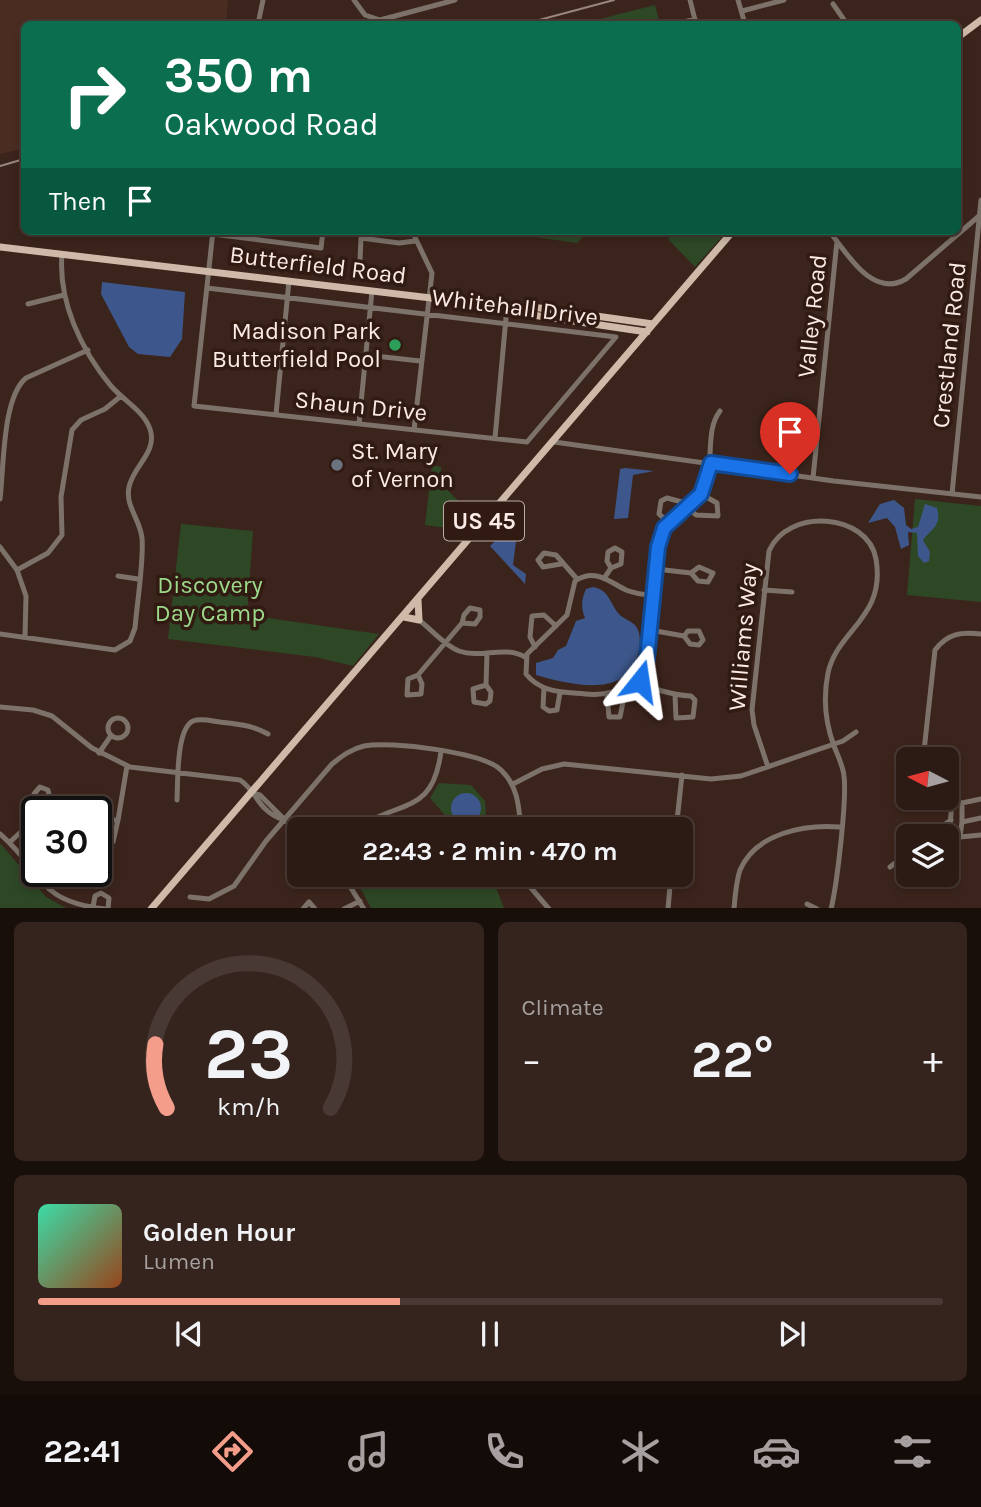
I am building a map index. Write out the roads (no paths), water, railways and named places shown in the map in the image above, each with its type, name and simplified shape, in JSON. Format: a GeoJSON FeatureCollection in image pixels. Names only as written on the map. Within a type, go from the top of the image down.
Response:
{"type":"FeatureCollection","features":[{"type":"Feature","properties":{"kind":"main road"},"geometry":{"type":"LineString","coordinates":[[961,35],[981,20]]}},
{"type":"Feature","properties":{"kind":"main road","name":"US 45"},"geometry":{"type":"LineString","coordinates":[[151,908],[404,617],[730,235]]}},
{"type":"Feature","properties":{"kind":"main road","name":"Butterfield Road"},"geometry":{"type":"LineString","coordinates":[[0,247],[507,307],[518,305],[653,324]]}},
{"type":"Feature","properties":{"kind":"main road","name":"Butterfield Road"},"geometry":{"type":"LineString","coordinates":[[507,307],[519,313],[647,331]]}},
{"type":"Feature","properties":{"kind":"main road"},"geometry":{"type":"LineString","coordinates":[[404,617],[419,620],[418,599]]}},
{"type":"Feature","properties":{"kind":"street"},"geometry":{"type":"LineString","coordinates":[[259,21],[263,0]]}},
{"type":"Feature","properties":{"kind":"street"},"geometry":{"type":"LineString","coordinates":[[354,0],[368,17],[388,20],[455,0]]}},
{"type":"Feature","properties":{"kind":"street"},"geometry":{"type":"LineString","coordinates":[[690,0],[696,21]]}},
{"type":"Feature","properties":{"kind":"street"},"geometry":{"type":"LineString","coordinates":[[738,0],[744,21]]}},
{"type":"Feature","properties":{"kind":"street"},"geometry":{"type":"LineString","coordinates":[[742,11],[784,0]]}},
{"type":"Feature","properties":{"kind":"street"},"geometry":{"type":"LineString","coordinates":[[833,4],[845,21]]}},
{"type":"Feature","properties":{"kind":"street"},"geometry":{"type":"LineString","coordinates":[[366,21],[368,17]]}},
{"type":"Feature","properties":{"kind":"street","name":"Crestland Road"},"geometry":{"type":"LineString","coordinates":[[952,494],[981,200]]}},
{"type":"Feature","properties":{"kind":"street"},"geometry":{"type":"LineString","coordinates":[[961,232],[979,216]]}},
{"type":"Feature","properties":{"kind":"street"},"geometry":{"type":"LineString","coordinates":[[207,288],[213,235]]}},
{"type":"Feature","properties":{"kind":"street"},"geometry":{"type":"LineString","coordinates":[[244,235],[321,248],[323,235]]}},
{"type":"Feature","properties":{"kind":"street"},"geometry":{"type":"LineString","coordinates":[[413,235],[431,269],[414,430]]}},
{"type":"Feature","properties":{"kind":"street"},"geometry":{"type":"LineString","coordinates":[[832,235],[871,279],[883,285],[894,285],[906,279],[957,235]]}},
{"type":"Feature","properties":{"kind":"street"},"geometry":{"type":"LineString","coordinates":[[360,260],[361,239],[399,243],[415,241]]}},
{"type":"Feature","properties":{"kind":"street","name":"Valley Road"},"geometry":{"type":"LineString","coordinates":[[813,478],[837,241]]}},
{"type":"Feature","properties":{"kind":"street"},"geometry":{"type":"LineString","coordinates":[[0,634],[74,646],[121,648],[133,636],[142,538],[129,503],[128,488],[149,453],[152,435],[145,419],[111,386],[70,318],[64,295],[62,254]]}},
{"type":"Feature","properties":{"kind":"street"},"geometry":{"type":"LineString","coordinates":[[276,414],[289,281]]}},
{"type":"Feature","properties":{"kind":"street","name":"Whitehall Drive"},"geometry":{"type":"LineString","coordinates":[[207,288],[616,337],[531,437]]}},
{"type":"Feature","properties":{"kind":"street","name":"Shaun Drive"},"geometry":{"type":"LineString","coordinates":[[207,288],[194,406],[527,442],[531,437]]}},
{"type":"Feature","properties":{"kind":"street"},"geometry":{"type":"LineString","coordinates":[[359,424],[372,291]]}},
{"type":"Feature","properties":{"kind":"street"},"geometry":{"type":"LineString","coordinates":[[28,304],[64,295]]}},
{"type":"Feature","properties":{"kind":"street"},"geometry":{"type":"LineString","coordinates":[[495,438],[507,307]]}},
{"type":"Feature","properties":{"kind":"street"},"geometry":{"type":"LineString","coordinates":[[0,499],[10,407],[20,379],[88,350]]}},
{"type":"Feature","properties":{"kind":"street"},"geometry":{"type":"LineString","coordinates":[[366,355],[420,361]]}},
{"type":"Feature","properties":{"kind":"street"},"geometry":{"type":"LineString","coordinates":[[18,570],[48,554],[62,535],[61,497],[72,430],[81,420],[105,409],[121,396]]}},
{"type":"Feature","properties":{"kind":"street"},"geometry":{"type":"LineString","coordinates":[[654,596],[629,591],[605,578],[589,574],[577,579],[571,590],[568,615],[525,657],[526,674],[544,688],[560,692],[607,695],[618,691],[637,677],[647,659],[654,596],[658,547],[669,523],[701,494],[711,463],[714,425],[720,411]]}},
{"type":"Feature","properties":{"kind":"street"},"geometry":{"type":"LineString","coordinates":[[554,442],[813,478],[981,497]]}},
{"type":"Feature","properties":{"kind":"street"},"geometry":{"type":"LineString","coordinates":[[669,523],[659,514],[661,500],[667,498],[682,502],[696,515],[718,516],[717,503],[701,494]]}},
{"type":"Feature","properties":{"kind":"street","name":"Williams Way"},"geometry":{"type":"LineString","coordinates":[[768,767],[754,725],[752,710],[764,590],[772,543],[780,533],[797,523],[813,521],[844,525],[864,536],[873,550],[876,570],[869,609],[836,655],[828,674],[825,713],[833,744]]}},
{"type":"Feature","properties":{"kind":"street"},"geometry":{"type":"LineString","coordinates":[[0,547],[2,557],[18,570],[27,603],[25,637]]}},
{"type":"Feature","properties":{"kind":"street"},"geometry":{"type":"LineString","coordinates":[[561,564],[577,579]]}},
{"type":"Feature","properties":{"kind":"street"},"geometry":{"type":"LineString","coordinates":[[605,578],[611,568]]}},
{"type":"Feature","properties":{"kind":"street"},"geometry":{"type":"LineString","coordinates":[[656,569],[691,573]]}},
{"type":"Feature","properties":{"kind":"street"},"geometry":{"type":"LineString","coordinates":[[118,576],[138,579]]}},
{"type":"Feature","properties":{"kind":"street"},"geometry":{"type":"LineString","coordinates":[[764,590],[792,592]]}},
{"type":"Feature","properties":{"kind":"street"},"geometry":{"type":"LineString","coordinates":[[535,647],[530,637],[533,616],[544,615],[556,626]]}},
{"type":"Feature","properties":{"kind":"street"},"geometry":{"type":"LineString","coordinates":[[419,620],[462,652],[505,651],[525,657]]}},
{"type":"Feature","properties":{"kind":"street"},"geometry":{"type":"LineString","coordinates":[[418,675],[463,623]]}},
{"type":"Feature","properties":{"kind":"street"},"geometry":{"type":"LineString","coordinates":[[650,630],[684,636]]}},
{"type":"Feature","properties":{"kind":"street"},"geometry":{"type":"LineString","coordinates":[[924,747],[934,655],[944,640],[960,633],[981,634]]}},
{"type":"Feature","properties":{"kind":"street"},"geometry":{"type":"LineString","coordinates":[[486,685],[487,653]]}},
{"type":"Feature","properties":{"kind":"street"},"geometry":{"type":"LineString","coordinates":[[637,677],[646,685],[675,695],[691,696],[695,699],[693,717],[676,718],[675,695]]}},
{"type":"Feature","properties":{"kind":"street"},"geometry":{"type":"LineString","coordinates":[[544,688],[543,706],[549,711],[557,709],[560,692]]}},
{"type":"Feature","properties":{"kind":"street"},"geometry":{"type":"LineString","coordinates":[[607,695],[609,716],[620,717],[623,702],[618,691]]}},
{"type":"Feature","properties":{"kind":"street"},"geometry":{"type":"LineString","coordinates":[[0,707],[33,710],[52,716],[99,753],[127,766],[243,781],[252,793],[260,795],[287,823]]}},
{"type":"Feature","properties":{"kind":"street"},"geometry":{"type":"LineString","coordinates":[[99,753],[110,737],[110,726],[117,717],[125,717],[128,727],[121,738],[110,737]]}},
{"type":"Feature","properties":{"kind":"street"},"geometry":{"type":"LineString","coordinates":[[177,800],[183,731],[193,721],[249,725],[268,734]]}},
{"type":"Feature","properties":{"kind":"street"},"geometry":{"type":"LineString","coordinates":[[513,784],[542,769],[564,764],[711,779],[734,778],[833,744],[856,732]]}},
{"type":"Feature","properties":{"kind":"street"},"geometry":{"type":"LineString","coordinates":[[831,908],[844,775],[833,744]]}},
{"type":"Feature","properties":{"kind":"street"},"geometry":{"type":"LineString","coordinates":[[190,897],[209,899],[234,886],[284,820],[332,764],[355,749],[381,745],[473,755],[488,760],[513,784],[519,817]]}},
{"type":"Feature","properties":{"kind":"street"},"geometry":{"type":"LineString","coordinates":[[384,817],[418,800],[434,780],[441,751]]}},
{"type":"Feature","properties":{"kind":"street"},"geometry":{"type":"LineString","coordinates":[[118,820],[110,818],[101,823],[98,837],[103,844],[113,842],[118,820],[127,766]]}},
{"type":"Feature","properties":{"kind":"street"},"geometry":{"type":"LineString","coordinates":[[677,817],[682,775]]}},
{"type":"Feature","properties":{"kind":"street"},"geometry":{"type":"LineString","coordinates":[[40,787],[48,790],[51,804],[48,810],[38,813],[34,794],[40,787]]}},
{"type":"Feature","properties":{"kind":"street"},"geometry":{"type":"LineString","coordinates":[[959,803],[981,799]]}},
{"type":"Feature","properties":{"kind":"street"},"geometry":{"type":"LineString","coordinates":[[962,803],[960,837],[981,835]]}},
{"type":"Feature","properties":{"kind":"street"},"geometry":{"type":"LineString","coordinates":[[951,824],[952,810]]}},
{"type":"Feature","properties":{"kind":"street"},"geometry":{"type":"LineString","coordinates":[[962,822],[981,818]]}},
{"type":"Feature","properties":{"kind":"street"},"geometry":{"type":"LineString","coordinates":[[945,824],[951,820]]}},
{"type":"Feature","properties":{"kind":"street"},"geometry":{"type":"LineString","coordinates":[[734,908],[739,873],[751,853],[763,843],[809,826],[841,827]]}},
{"type":"Feature","properties":{"kind":"street"},"geometry":{"type":"LineString","coordinates":[[10,842],[21,831]]}},
{"type":"Feature","properties":{"kind":"street"},"geometry":{"type":"LineString","coordinates":[[0,834],[54,894],[74,904],[93,907],[107,908],[109,898],[101,893],[95,896],[93,907]]}},
{"type":"Feature","properties":{"kind":"street"},"geometry":{"type":"LineString","coordinates":[[890,867],[896,862]]}},
{"type":"Feature","properties":{"kind":"street"},"geometry":{"type":"LineString","coordinates":[[351,887],[363,908]]}},
{"type":"Feature","properties":{"kind":"street"},"geometry":{"type":"LineString","coordinates":[[531,887],[549,908]]}},
{"type":"Feature","properties":{"kind":"street"},"geometry":{"type":"LineString","coordinates":[[668,908],[670,887]]}},
{"type":"Feature","properties":{"kind":"street"},"geometry":{"type":"LineString","coordinates":[[344,908],[360,901]]}},
{"type":"Feature","properties":{"kind":"street"},"geometry":{"type":"LineString","coordinates":[[303,908],[309,902],[315,908]]}},
{"type":"Feature","properties":{"kind":"street"},"geometry":{"type":"LineString","coordinates":[[807,904],[817,908]]}},
{"type":"Feature","properties":{"kind":"water"},"geometry":{"type":"Polygon","coordinates":[[[102,282],[185,292],[182,339],[170,357],[138,354],[129,347],[101,294],[102,282]]]}},
{"type":"Feature","properties":{"kind":"water"},"geometry":{"type":"Polygon","coordinates":[[[620,469],[654,471],[633,475],[628,518],[614,519],[620,469]]]}},
{"type":"Feature","properties":{"kind":"water"},"geometry":{"type":"Polygon","coordinates":[[[894,500],[904,508],[906,525],[911,529],[918,527],[925,504],[937,508],[937,523],[923,540],[930,552],[929,561],[924,563],[918,556],[917,533],[908,532],[909,545],[901,549],[895,527],[887,518],[868,523],[880,504],[894,500]]]}},
{"type":"Feature","properties":{"kind":"water"},"geometry":{"type":"Polygon","coordinates":[[[504,532],[522,534],[521,539],[516,541],[513,565],[526,574],[525,584],[490,546],[504,532]]]}},
{"type":"Feature","properties":{"kind":"water"},"geometry":{"type":"Polygon","coordinates":[[[593,587],[606,593],[618,613],[638,630],[639,651],[631,670],[621,679],[594,685],[564,682],[536,675],[536,663],[553,658],[558,650],[566,646],[576,621],[585,618],[583,597],[586,589],[593,587]]]}},
{"type":"Feature","properties":{"kind":"water"},"geometry":{"type":"Polygon","coordinates":[[[460,794],[472,794],[480,802],[478,817],[454,817],[452,814],[452,802],[460,794]]]}},
{"type":"Feature","properties":{"kind":"railway"},"geometry":{"type":"LineString","coordinates":[[535,21],[614,0]]}},
{"type":"Feature","properties":{"kind":"railway"},"geometry":{"type":"LineString","coordinates":[[0,166],[21,160]]}},
{"type":"Feature","properties":{"kind":"place","name":"Madison Park Butterfield Pool"},"geometry":{"type":"Point","coordinates":[395,345]}},
{"type":"Feature","properties":{"kind":"place","name":"St. Mary of Vernon"},"geometry":{"type":"Point","coordinates":[337,465]}},
{"type":"Feature","properties":{"kind":"park label","name":"Discovery Day Camp"},"geometry":{"type":"Point","coordinates":[210,599]}}]}
